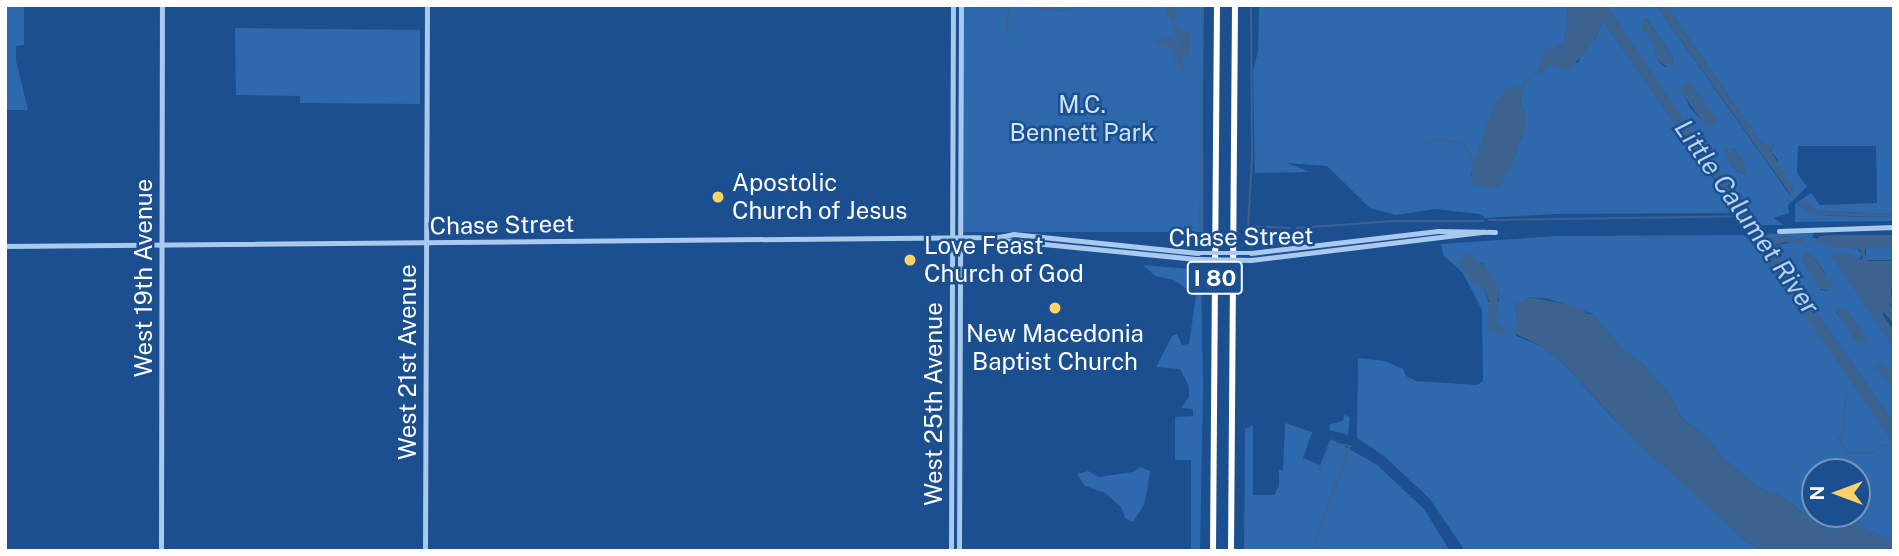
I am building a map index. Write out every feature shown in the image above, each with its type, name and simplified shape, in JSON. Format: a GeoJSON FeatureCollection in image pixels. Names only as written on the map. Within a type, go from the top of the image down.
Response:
{"type":"FeatureCollection","features":[{"type":"Feature","properties":{"kind":"highway","name":"I 80"},"geometry":{"type":"LineString","coordinates":[[1213,551],[1217,5]]}},
{"type":"Feature","properties":{"kind":"highway","name":"I 80"},"geometry":{"type":"LineString","coordinates":[[1231,551],[1235,5]]}},
{"type":"Feature","properties":{"kind":"street","name":"West 19th Avenue"},"geometry":{"type":"LineString","coordinates":[[161,551],[162,5]]}},
{"type":"Feature","properties":{"kind":"street","name":"West 21st Avenue"},"geometry":{"type":"LineString","coordinates":[[425,551],[427,5]]}},
{"type":"Feature","properties":{"kind":"street","name":"West 25th Avenue"},"geometry":{"type":"LineString","coordinates":[[951,551],[953,5]]}},
{"type":"Feature","properties":{"kind":"street","name":"West 25th Avenue"},"geometry":{"type":"LineString","coordinates":[[959,551],[961,5]]}},
{"type":"Feature","properties":{"kind":"street"},"geometry":{"type":"LineString","coordinates":[[1779,231],[1894,227]]}},
{"type":"Feature","properties":{"kind":"street","name":"Chase Street"},"geometry":{"type":"LineString","coordinates":[[5,246],[999,237],[1003,234],[1034,235],[1198,256],[1251,256],[1430,232],[1478,229],[1495,232]]}},
{"type":"Feature","properties":{"kind":"green space"},"geometry":{"type":"Polygon","coordinates":[[[5,5],[24,5],[24,45],[16,46],[16,61],[28,110],[5,110],[5,5]]]}},
{"type":"Feature","properties":{"kind":"green space","name":"M.C. Bennett Park"},"geometry":{"type":"Polygon","coordinates":[[[963,5],[1203,5],[1203,232],[963,232],[963,5]]]}},
{"type":"Feature","properties":{"kind":"green space"},"geometry":{"type":"Polygon","coordinates":[[[1259,5],[1562,5],[1568,9],[1565,42],[1555,49],[1545,50],[1538,69],[1540,73],[1549,65],[1578,63],[1583,51],[1595,39],[1603,20],[1687,142],[1697,161],[1704,165],[1738,213],[1554,214],[1485,218],[1480,214],[1435,209],[1396,215],[1370,208],[1327,166],[1287,163],[1310,172],[1255,173],[1253,72],[1258,51],[1259,5]],[[1524,86],[1495,103],[1471,175],[1509,171],[1525,127],[1525,112],[1520,102],[1524,86]]]}},
{"type":"Feature","properties":{"kind":"green space"},"geometry":{"type":"Polygon","coordinates":[[[1607,5],[1656,5],[1791,197],[1776,164],[1778,160],[1770,150],[1775,144],[1762,144],[1666,5],[1894,5],[1894,214],[1817,211],[1809,204],[1803,209],[1828,216],[1894,217],[1894,221],[1795,222],[1795,204],[1811,193],[1820,205],[1877,203],[1876,146],[1798,146],[1797,173],[1807,187],[1788,205],[1789,213],[1774,218],[1783,225],[1760,225],[1746,211],[1684,123],[1607,5]],[[1647,19],[1642,21],[1645,31],[1655,44],[1655,58],[1665,67],[1673,63],[1672,55],[1647,19]],[[1687,83],[1683,93],[1690,108],[1705,123],[1717,121],[1693,86],[1687,83]],[[1734,148],[1730,163],[1738,172],[1745,174],[1743,162],[1734,148]]]}},
{"type":"Feature","properties":{"kind":"green space"},"geometry":{"type":"Polygon","coordinates":[[[235,28],[420,30],[420,104],[300,103],[300,96],[236,95],[235,28]]]}},
{"type":"Feature","properties":{"kind":"green space"},"geometry":{"type":"Polygon","coordinates":[[[1814,233],[1812,237],[1818,239],[1817,243],[1857,248],[1862,255],[1859,260],[1844,253],[1836,262],[1894,347],[1894,377],[1882,363],[1880,370],[1894,392],[1894,424],[1772,247],[1803,239],[1786,236],[1767,240],[1760,234],[1814,233]],[[1811,254],[1802,259],[1821,290],[1829,291],[1826,274],[1811,254]],[[1846,309],[1836,312],[1852,331],[1854,339],[1868,341],[1846,309]]]}},
{"type":"Feature","properties":{"kind":"green space"},"geometry":{"type":"Polygon","coordinates":[[[1743,235],[1757,245],[1894,443],[1894,541],[1865,528],[1871,528],[1871,458],[1801,458],[1801,512],[1777,492],[1768,492],[1753,483],[1723,458],[1706,436],[1681,417],[1671,397],[1642,363],[1623,350],[1593,314],[1549,299],[1530,297],[1515,301],[1518,323],[1516,336],[1541,346],[1563,363],[1615,420],[1747,542],[1763,551],[1465,551],[1430,499],[1384,456],[1357,438],[1358,358],[1385,361],[1403,369],[1406,376],[1416,381],[1477,385],[1483,381],[1482,310],[1463,273],[1443,255],[1441,244],[1557,236],[1743,235]],[[1482,262],[1464,270],[1473,281],[1483,285],[1488,302],[1499,302],[1498,289],[1482,262]]]}},
{"type":"Feature","properties":{"kind":"green space"},"geometry":{"type":"Polygon","coordinates":[[[1866,248],[1894,248],[1894,260],[1866,260],[1866,248]]]}},
{"type":"Feature","properties":{"kind":"green space"},"geometry":{"type":"Polygon","coordinates":[[[1143,265],[1189,269],[1201,276],[1203,387],[1200,551],[1191,551],[1191,460],[1175,460],[1175,417],[1193,416],[1193,409],[1181,408],[1189,397],[1189,386],[1180,369],[1156,367],[1172,336],[1177,334],[1182,345],[1189,344],[1196,296],[1174,280],[1155,276],[1143,265]]]}},
{"type":"Feature","properties":{"kind":"green space"},"geometry":{"type":"Polygon","coordinates":[[[1344,415],[1350,417],[1348,435],[1329,430],[1330,424],[1343,421],[1344,415]]]}},
{"type":"Feature","properties":{"kind":"green space"},"geometry":{"type":"Polygon","coordinates":[[[1285,423],[1312,432],[1303,458],[1320,465],[1331,439],[1376,464],[1424,509],[1450,551],[1244,551],[1245,429],[1253,425],[1253,495],[1274,495],[1279,486],[1279,470],[1283,470],[1285,423]]]}},
{"type":"Feature","properties":{"kind":"green space"},"geometry":{"type":"Polygon","coordinates":[[[1140,467],[1150,471],[1144,505],[1133,522],[1125,518],[1121,507],[1105,493],[1085,486],[1077,474],[1088,471],[1099,477],[1133,472],[1140,467]]]}},
{"type":"Feature","properties":{"kind":"water"},"geometry":{"type":"Polygon","coordinates":[[[1164,5],[1182,5],[1174,13],[1178,16],[1174,23],[1183,32],[1191,32],[1189,54],[1182,60],[1186,75],[1177,67],[1179,63],[1174,59],[1172,48],[1154,42],[1170,37],[1177,41],[1176,46],[1181,47],[1164,5]]]}},
{"type":"Feature","properties":{"kind":"water"},"geometry":{"type":"Polygon","coordinates":[[[1562,5],[1607,5],[1764,239],[1786,236],[1803,239],[1803,243],[1785,242],[1772,247],[1894,424],[1894,443],[1754,243],[1754,236],[1738,215],[1738,208],[1704,165],[1697,161],[1687,142],[1603,20],[1595,39],[1569,71],[1549,65],[1544,73],[1537,70],[1545,50],[1555,49],[1565,42],[1568,9],[1562,5]]]}},
{"type":"Feature","properties":{"kind":"water"},"geometry":{"type":"Polygon","coordinates":[[[1656,5],[1666,5],[1762,144],[1769,146],[1776,143],[1770,150],[1794,189],[1793,198],[1656,5]]]}},
{"type":"Feature","properties":{"kind":"water"},"geometry":{"type":"Polygon","coordinates":[[[1646,18],[1672,55],[1673,63],[1667,67],[1655,58],[1655,44],[1642,29],[1641,23],[1646,18]]]}},
{"type":"Feature","properties":{"kind":"water"},"geometry":{"type":"Polygon","coordinates":[[[1691,83],[1718,124],[1713,127],[1706,126],[1680,89],[1691,83]]]}},
{"type":"Feature","properties":{"kind":"water"},"geometry":{"type":"Polygon","coordinates":[[[1525,85],[1520,102],[1525,112],[1525,127],[1509,171],[1498,188],[1477,186],[1472,182],[1472,166],[1495,103],[1507,89],[1525,85]]]}},
{"type":"Feature","properties":{"kind":"water"},"geometry":{"type":"Polygon","coordinates":[[[1724,148],[1735,150],[1745,165],[1746,174],[1738,172],[1730,163],[1724,148]]]}},
{"type":"Feature","properties":{"kind":"water"},"geometry":{"type":"Polygon","coordinates":[[[1806,201],[1817,211],[1894,214],[1894,217],[1811,215],[1798,205],[1806,201]]]}},
{"type":"Feature","properties":{"kind":"water"},"geometry":{"type":"Polygon","coordinates":[[[1831,235],[1894,235],[1894,248],[1866,248],[1864,252],[1868,261],[1894,261],[1891,296],[1894,302],[1889,304],[1894,307],[1894,324],[1884,312],[1882,314],[1894,331],[1894,347],[1832,257],[1835,253],[1844,253],[1859,260],[1863,258],[1860,249],[1830,247],[1816,243],[1816,240],[1820,236],[1831,235]]]}},
{"type":"Feature","properties":{"kind":"water"},"geometry":{"type":"Polygon","coordinates":[[[1804,252],[1811,254],[1833,285],[1829,291],[1819,288],[1802,259],[1804,252]]]}},
{"type":"Feature","properties":{"kind":"water"},"geometry":{"type":"Polygon","coordinates":[[[1467,253],[1490,270],[1498,288],[1498,308],[1492,309],[1483,286],[1474,285],[1461,268],[1458,262],[1467,253]]]}},
{"type":"Feature","properties":{"kind":"water"},"geometry":{"type":"Polygon","coordinates":[[[1530,297],[1579,307],[1588,314],[1593,314],[1623,350],[1642,363],[1671,397],[1681,417],[1706,436],[1723,458],[1753,483],[1768,492],[1777,492],[1801,512],[1801,528],[1865,528],[1894,541],[1894,551],[1763,551],[1747,542],[1638,444],[1563,363],[1541,346],[1514,333],[1518,323],[1515,301],[1530,297]]]}},
{"type":"Feature","properties":{"kind":"water"},"geometry":{"type":"Polygon","coordinates":[[[1835,309],[1846,309],[1871,343],[1857,343],[1835,309]]]}},
{"type":"Feature","properties":{"kind":"water"},"geometry":{"type":"Polygon","coordinates":[[[1877,363],[1884,364],[1894,377],[1894,392],[1880,371],[1874,368],[1877,363]]]}},
{"type":"Feature","properties":{"kind":"waterway"},"geometry":{"type":"LineString","coordinates":[[1008,36],[1006,26],[1011,5]]}},
{"type":"Feature","properties":{"kind":"waterway"},"geometry":{"type":"LineString","coordinates":[[1020,5],[1060,11],[1074,6],[1104,5]]}},
{"type":"Feature","properties":{"kind":"waterway"},"geometry":{"type":"LineString","coordinates":[[1200,228],[1203,5]]}},
{"type":"Feature","properties":{"kind":"waterway"},"geometry":{"type":"LineString","coordinates":[[1251,5],[1252,159],[1248,226],[1290,228]]}},
{"type":"Feature","properties":{"kind":"waterway"},"geometry":{"type":"LineString","coordinates":[[1522,85],[1538,70]]}},
{"type":"Feature","properties":{"kind":"waterway"},"geometry":{"type":"LineString","coordinates":[[1426,143],[1440,139],[1465,145],[1470,158],[1476,160]]}},
{"type":"Feature","properties":{"kind":"waterway"},"geometry":{"type":"LineString","coordinates":[[1499,220],[1742,216]]}},
{"type":"Feature","properties":{"kind":"waterway"},"geometry":{"type":"LineString","coordinates":[[1489,220],[1497,220]]}},
{"type":"Feature","properties":{"kind":"waterway"},"geometry":{"type":"LineString","coordinates":[[1297,228],[1394,221],[1483,221]]}},
{"type":"Feature","properties":{"kind":"waterway","name":"Little Calumet River"},"geometry":{"type":"LineString","coordinates":[[1492,309],[1493,327],[1501,331]]}},
{"type":"Feature","properties":{"kind":"waterway"},"geometry":{"type":"LineString","coordinates":[[1847,395],[1843,416],[1845,428],[1839,439],[1848,453],[1874,453],[1881,445],[1889,446],[1894,441]]}},
{"type":"Feature","properties":{"kind":"waterway"},"geometry":{"type":"LineString","coordinates":[[1312,551],[1350,446],[1330,443],[1319,470]]}},
{"type":"Feature","properties":{"kind":"place","name":"Apostolic Church of Jesus"},"geometry":{"type":"Point","coordinates":[718,197]}},
{"type":"Feature","properties":{"kind":"place","name":"Love Feast Church of God"},"geometry":{"type":"Point","coordinates":[910,260]}},
{"type":"Feature","properties":{"kind":"place","name":"New Macedonia Baptist Church"},"geometry":{"type":"Point","coordinates":[1055,308]}}]}
